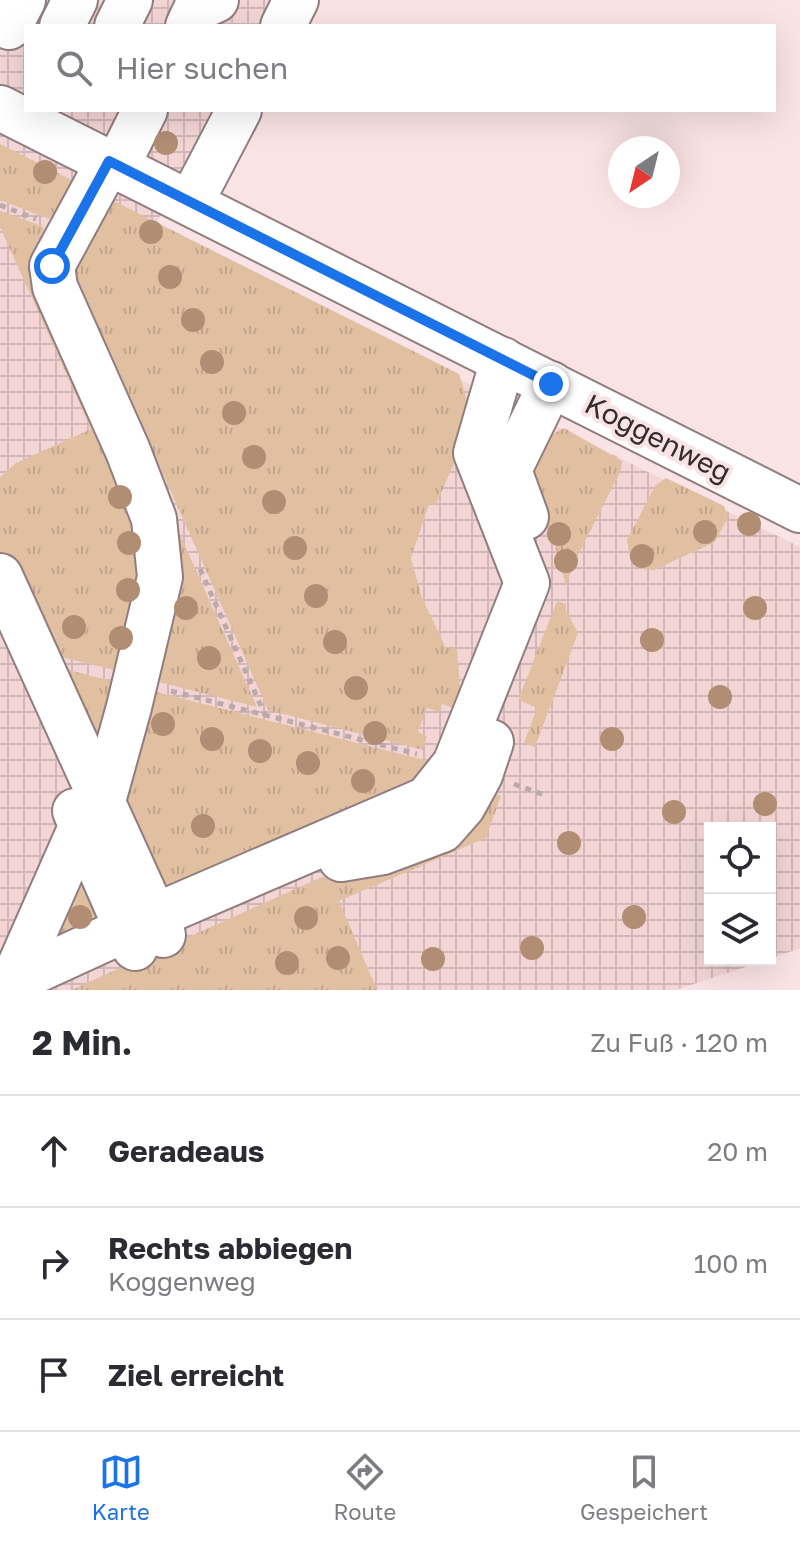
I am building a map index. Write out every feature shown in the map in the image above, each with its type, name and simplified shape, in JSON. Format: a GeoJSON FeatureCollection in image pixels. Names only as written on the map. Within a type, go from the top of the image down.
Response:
{"type":"FeatureCollection","features":[{"type":"Feature","properties":{"kind":"street"},"geometry":{"type":"LineString","coordinates":[[63,24],[75,0]]}},
{"type":"Feature","properties":{"kind":"street"},"geometry":{"type":"LineString","coordinates":[[118,24],[130,0]]}},
{"type":"Feature","properties":{"kind":"street"},"geometry":{"type":"LineString","coordinates":[[189,24],[196,9],[216,0]]}},
{"type":"Feature","properties":{"kind":"street"},"geometry":{"type":"LineString","coordinates":[[284,24],[296,0]]}},
{"type":"Feature","properties":{"kind":"street","name":"Koggenweg"},"geometry":{"type":"LineString","coordinates":[[14,107],[113,164],[800,510]]}},
{"type":"Feature","properties":{"kind":"street"},"geometry":{"type":"LineString","coordinates":[[18,986],[92,814],[135,681],[160,577],[154,519],[128,451],[55,287],[52,266],[144,112]]}},
{"type":"Feature","properties":{"kind":"street"},"geometry":{"type":"LineString","coordinates":[[191,202],[238,112]]}},
{"type":"Feature","properties":{"kind":"street"},"geometry":{"type":"LineString","coordinates":[[468,769],[527,583],[476,453],[503,360]]}},
{"type":"Feature","properties":{"kind":"street"},"geometry":{"type":"LineString","coordinates":[[18,986],[145,932],[427,799],[468,769],[551,582],[509,470],[551,384]]}},
{"type":"Feature","properties":{"kind":"street"},"geometry":{"type":"LineString","coordinates":[[0,576],[92,814],[145,932]]}},
{"type":"Feature","properties":{"kind":"street"},"geometry":{"type":"LineString","coordinates":[[0,638],[92,814]]}},
{"type":"Feature","properties":{"kind":"path"},"geometry":{"type":"LineString","coordinates":[[135,681],[468,769],[547,796]]}},
{"type":"Feature","properties":{"kind":"shaded area"},"geometry":{"type":"Polygon","coordinates":[[[0,0],[271,0],[259,24],[24,24],[24,112],[213,112],[154,228],[800,547],[800,948],[776,957],[776,822],[704,822],[704,966],[748,966],[676,990],[0,990],[0,0]]]}},
{"type":"Feature","properties":{"kind":"green space"},"geometry":{"type":"Polygon","coordinates":[[[0,144],[459,374],[468,411],[466,428],[436,505],[429,504],[411,558],[422,598],[446,648],[457,649],[462,711],[442,704],[439,712],[427,708],[418,732],[427,736],[423,750],[268,710],[71,267],[99,230],[55,211],[49,219],[0,200],[0,144]]]}},
{"type":"Feature","properties":{"kind":"green space"},"geometry":{"type":"Polygon","coordinates":[[[0,211],[44,229],[31,256],[33,269],[145,526],[131,674],[44,653],[0,558],[0,477],[16,463],[91,429],[0,227],[0,211]]]}},
{"type":"Feature","properties":{"kind":"green space"},"geometry":{"type":"Polygon","coordinates":[[[66,279],[257,707],[147,679],[169,590],[66,279]]]}},
{"type":"Feature","properties":{"kind":"green space"},"geometry":{"type":"Polygon","coordinates":[[[564,428],[622,461],[621,470],[575,561],[566,586],[555,546],[527,485],[548,437],[564,428]]]}},
{"type":"Feature","properties":{"kind":"green space"},"geometry":{"type":"Polygon","coordinates":[[[666,478],[724,506],[728,517],[715,542],[654,570],[643,569],[630,559],[627,540],[655,486],[666,478]]]}},
{"type":"Feature","properties":{"kind":"green space"},"geometry":{"type":"Polygon","coordinates":[[[557,601],[566,604],[578,633],[535,747],[524,743],[537,708],[519,698],[557,601]]]}},
{"type":"Feature","properties":{"kind":"green space"},"geometry":{"type":"Polygon","coordinates":[[[49,665],[127,685],[101,782],[49,665]]]}},
{"type":"Feature","properties":{"kind":"green space"},"geometry":{"type":"Polygon","coordinates":[[[145,689],[440,764],[432,774],[177,887],[160,883],[112,805],[145,689]]]}},
{"type":"Feature","properties":{"kind":"green space"},"geometry":{"type":"Polygon","coordinates":[[[485,790],[501,796],[486,838],[339,901],[377,990],[71,990],[322,877],[388,875],[464,841],[485,790]]]}},
{"type":"Feature","properties":{"kind":"green space"},"geometry":{"type":"Polygon","coordinates":[[[83,881],[111,924],[48,958],[78,883],[83,881]]]}},
{"type":"Feature","properties":{"kind":"route"},"geometry":{"type":"LineString","coordinates":[[52,266],[109,161],[551,384]]}}]}
